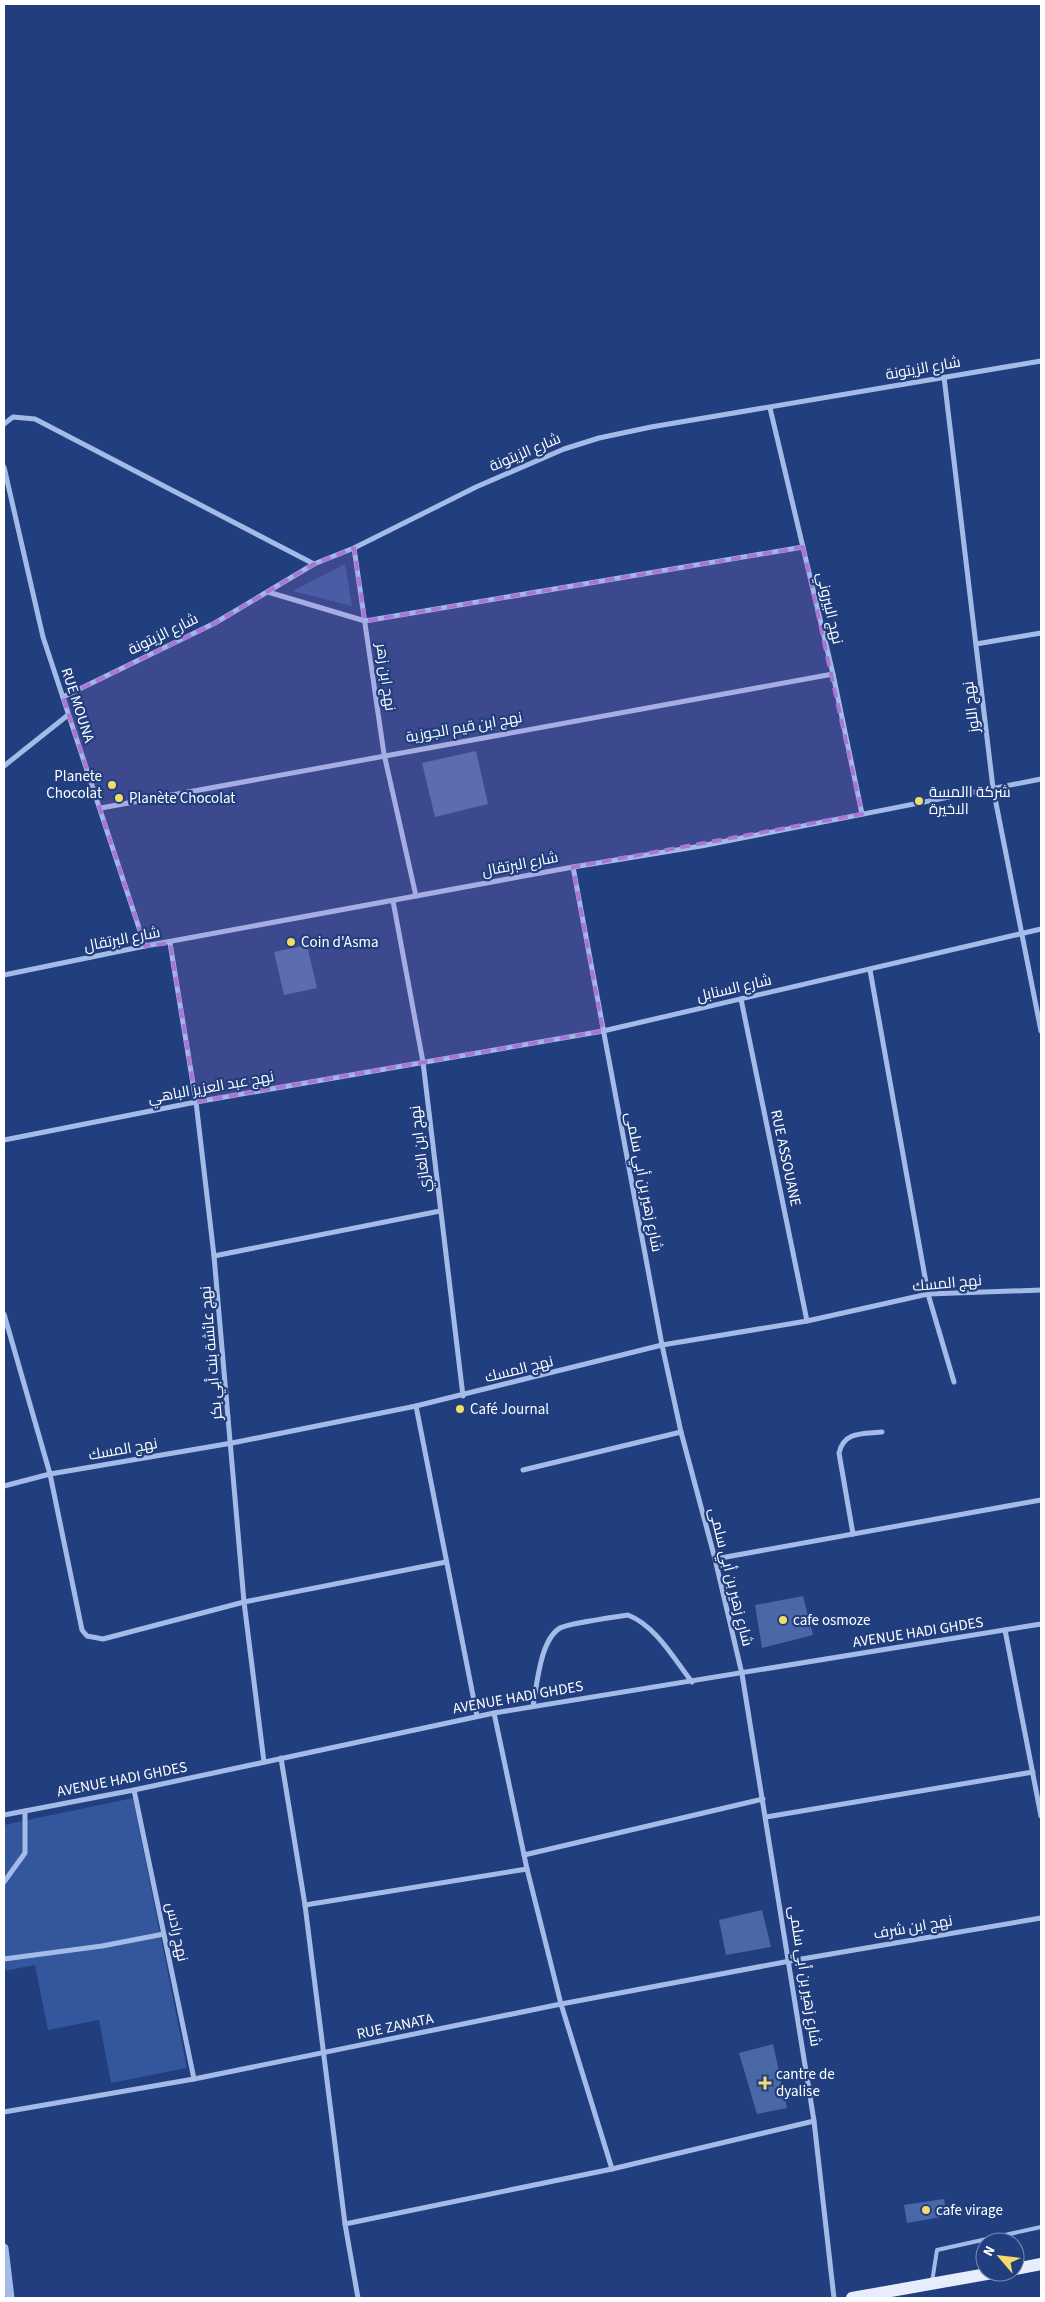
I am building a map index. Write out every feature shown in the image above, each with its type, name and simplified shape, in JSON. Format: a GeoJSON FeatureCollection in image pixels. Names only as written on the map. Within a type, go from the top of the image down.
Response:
{"type":"FeatureCollection","features":[{"type":"Feature","properties":{"kind":"main road"},"geometry":{"type":"LineString","coordinates":[[1025,2267],[1041,2264]]}},
{"type":"Feature","properties":{"kind":"main road"},"geometry":{"type":"LineString","coordinates":[[852,2298],[975,2276]]}},
{"type":"Feature","properties":{"kind":"street","name":"شارع الزيتونة"},"geometry":{"type":"LineString","coordinates":[[63,697],[216,623],[314,564],[354,548],[476,487],[564,449],[620,433],[1041,361]]}},
{"type":"Feature","properties":{"kind":"street","name":"نهج اللوز"},"geometry":{"type":"LineString","coordinates":[[944,377],[993,788],[1020,933],[1041,1031]]}},
{"type":"Feature","properties":{"kind":"street","name":"نهج البيروني"},"geometry":{"type":"LineString","coordinates":[[770,408],[833,674],[862,814]]}},
{"type":"Feature","properties":{"kind":"street"},"geometry":{"type":"LineString","coordinates":[[4,424],[13,417],[35,419],[314,564]]}},
{"type":"Feature","properties":{"kind":"street","name":"RUE MOUNA"},"geometry":{"type":"LineString","coordinates":[[4,467],[42,637],[101,808],[145,946]]}},
{"type":"Feature","properties":{"kind":"street"},"geometry":{"type":"LineString","coordinates":[[268,592],[365,620],[803,547]]}},
{"type":"Feature","properties":{"kind":"street","name":"نهج ابن زهر"},"geometry":{"type":"LineString","coordinates":[[354,548],[384,754],[416,896]]}},
{"type":"Feature","properties":{"kind":"street"},"geometry":{"type":"LineString","coordinates":[[976,644],[1041,633]]}},
{"type":"Feature","properties":{"kind":"street","name":"نهج ابن قيم الجوزية"},"geometry":{"type":"LineString","coordinates":[[101,808],[384,754],[833,674]]}},
{"type":"Feature","properties":{"kind":"street"},"geometry":{"type":"LineString","coordinates":[[4,766],[68,715]]}},
{"type":"Feature","properties":{"kind":"street","name":"شارع البرتقال"},"geometry":{"type":"LineString","coordinates":[[4,975],[145,946],[573,867],[701,846],[1041,779]]}},
{"type":"Feature","properties":{"kind":"street","name":"شارع زهير بن أبي سلمى"},"geometry":{"type":"LineString","coordinates":[[573,867],[662,1345],[681,1432],[715,1559],[742,1674],[790,1961],[814,2121],[834,2298]]}},
{"type":"Feature","properties":{"kind":"street","name":"نهج ابن الغازي"},"geometry":{"type":"LineString","coordinates":[[393,901],[423,1062],[464,1396]]}},
{"type":"Feature","properties":{"kind":"street","name":"شارع السنابل"},"geometry":{"type":"LineString","coordinates":[[423,1062],[603,1031],[1041,929]]}},
{"type":"Feature","properties":{"kind":"street","name":"نهج عائشة بنت أبي بكر"},"geometry":{"type":"LineString","coordinates":[[170,942],[196,1102],[214,1256],[232,1443],[244,1602],[264,1762]]}},
{"type":"Feature","properties":{"kind":"street"},"geometry":{"type":"LineString","coordinates":[[870,970],[928,1294],[954,1382]]}},
{"type":"Feature","properties":{"kind":"street","name":"RUE ASSOUANE"},"geometry":{"type":"LineString","coordinates":[[741,999],[807,1321]]}},
{"type":"Feature","properties":{"kind":"street","name":"نهج عبد العزيز الباهي"},"geometry":{"type":"LineString","coordinates":[[4,1140],[196,1102],[423,1062]]}},
{"type":"Feature","properties":{"kind":"street"},"geometry":{"type":"LineString","coordinates":[[214,1256],[440,1211]]}},
{"type":"Feature","properties":{"kind":"street","name":"نهج المسك"},"geometry":{"type":"LineString","coordinates":[[4,1486],[50,1474],[232,1443],[416,1406],[464,1396],[662,1345],[807,1321],[928,1294],[1041,1290]]}},
{"type":"Feature","properties":{"kind":"street"},"geometry":{"type":"LineString","coordinates":[[4,1314],[50,1474],[82,1630],[87,1636],[103,1639],[244,1602],[446,1562]]}},
{"type":"Feature","properties":{"kind":"street"},"geometry":{"type":"LineString","coordinates":[[416,1406],[477,1716]]}},
{"type":"Feature","properties":{"kind":"street"},"geometry":{"type":"LineString","coordinates":[[523,1470],[681,1432]]}},
{"type":"Feature","properties":{"kind":"street"},"geometry":{"type":"LineString","coordinates":[[854,1534],[839,1453],[842,1443],[848,1436],[882,1432]]}},
{"type":"Feature","properties":{"kind":"street"},"geometry":{"type":"LineString","coordinates":[[715,1559],[1041,1500]]}},
{"type":"Feature","properties":{"kind":"street"},"geometry":{"type":"LineString","coordinates":[[533,1706],[548,1641],[560,1628],[628,1615],[638,1619],[651,1630],[692,1682]]}},
{"type":"Feature","properties":{"kind":"street","name":"AVENUE HADI GHDES"},"geometry":{"type":"LineString","coordinates":[[4,1815],[134,1790],[477,1716],[1041,1624]]}},
{"type":"Feature","properties":{"kind":"street"},"geometry":{"type":"LineString","coordinates":[[1005,1630],[1041,1816]]}},
{"type":"Feature","properties":{"kind":"street"},"geometry":{"type":"LineString","coordinates":[[494,1713],[527,1869],[561,2004],[612,2169]]}},
{"type":"Feature","properties":{"kind":"street"},"geometry":{"type":"LineString","coordinates":[[281,1758],[305,1905],[345,2224],[358,2298]]}},
{"type":"Feature","properties":{"kind":"street"},"geometry":{"type":"LineString","coordinates":[[766,1818],[1033,1772]]}},
{"type":"Feature","properties":{"kind":"street","name":"نهج رادس"},"geometry":{"type":"LineString","coordinates":[[134,1790],[194,2080]]}},
{"type":"Feature","properties":{"kind":"street"},"geometry":{"type":"LineString","coordinates":[[524,1855],[763,1799]]}},
{"type":"Feature","properties":{"kind":"street"},"geometry":{"type":"LineString","coordinates":[[4,1882],[13,1872],[25,1852],[25,1811]]}},
{"type":"Feature","properties":{"kind":"street"},"geometry":{"type":"LineString","coordinates":[[305,1905],[527,1869]]}},
{"type":"Feature","properties":{"kind":"street","name":"نهج ابن شرف"},"geometry":{"type":"LineString","coordinates":[[790,1961],[1041,1918]]}},
{"type":"Feature","properties":{"kind":"street"},"geometry":{"type":"LineString","coordinates":[[4,1959],[102,1946],[164,1934]]}},
{"type":"Feature","properties":{"kind":"street","name":"RUE ZANATA"},"geometry":{"type":"LineString","coordinates":[[4,2112],[194,2080],[561,2004],[790,1961]]}},
{"type":"Feature","properties":{"kind":"street"},"geometry":{"type":"LineString","coordinates":[[345,2224],[612,2169],[814,2121]]}},
{"type":"Feature","properties":{"kind":"street"},"geometry":{"type":"LineString","coordinates":[[4,2248],[10,2298]]}},
{"type":"Feature","properties":{"kind":"lane"},"geometry":{"type":"LineString","coordinates":[[932,2284],[937,2250],[1041,2227]]}},
{"type":"Feature","properties":{"kind":"highlighted area"},"geometry":{"type":"Polygon","coordinates":[[[803,547],[862,814],[573,867],[603,1031],[196,1102],[170,943],[145,946],[63,697],[215,623],[314,564],[354,548],[365,621],[803,547]]]}},
{"type":"Feature","properties":{"kind":"shaded area"},"geometry":{"type":"Polygon","coordinates":[[[345,564],[352,606],[293,591],[345,564]]]}},
{"type":"Feature","properties":{"kind":"shaded area"},"geometry":{"type":"Polygon","coordinates":[[[133,1798],[187,2068],[111,2083],[99,2020],[48,2030],[35,1965],[4,1971],[4,1825],[133,1798]]]}},
{"type":"Feature","properties":{"kind":"building"},"geometry":{"type":"Polygon","coordinates":[[[476,751],[488,804],[435,817],[422,763],[476,751]]]}},
{"type":"Feature","properties":{"kind":"building"},"geometry":{"type":"Polygon","coordinates":[[[307,945],[317,988],[284,995],[274,952],[307,945]]]}},
{"type":"Feature","properties":{"kind":"building","name":"cafe osmoze"},"geometry":{"type":"Polygon","coordinates":[[[803,1596],[813,1635],[762,1648],[755,1605],[803,1596]]]}},
{"type":"Feature","properties":{"kind":"building"},"geometry":{"type":"Polygon","coordinates":[[[762,1910],[771,1947],[726,1955],[719,1920],[762,1910]]]}},
{"type":"Feature","properties":{"kind":"building"},"geometry":{"type":"Polygon","coordinates":[[[773,2044],[787,2108],[757,2114],[739,2053],[773,2044]]]}},
{"type":"Feature","properties":{"kind":"building","name":"cafe virage"},"geometry":{"type":"Polygon","coordinates":[[[944,2199],[947,2216],[907,2223],[904,2205],[944,2199]]]}},
{"type":"Feature","properties":{"kind":"place","name":"Planete Chocolat"},"geometry":{"type":"Point","coordinates":[112,785]}},
{"type":"Feature","properties":{"kind":"place","name":"Planète Chocolat"},"geometry":{"type":"Point","coordinates":[119,798]}},
{"type":"Feature","properties":{"kind":"place","name":"شركة االمسة الاخيرة"},"geometry":{"type":"Point","coordinates":[919,801]}},
{"type":"Feature","properties":{"kind":"place","name":"Coin d'Asma"},"geometry":{"type":"Point","coordinates":[291,942]}},
{"type":"Feature","properties":{"kind":"place","name":"Café Journal"},"geometry":{"type":"Point","coordinates":[460,1409]}},
{"type":"Feature","properties":{"kind":"place","name":"cafe osmoze"},"geometry":{"type":"Point","coordinates":[783,1620]}},
{"type":"Feature","properties":{"kind":"place","name":"cantre de dyalise"},"geometry":{"type":"Point","coordinates":[765,2083]}},
{"type":"Feature","properties":{"kind":"place","name":"cafe virage"},"geometry":{"type":"Point","coordinates":[926,2210]}}]}
